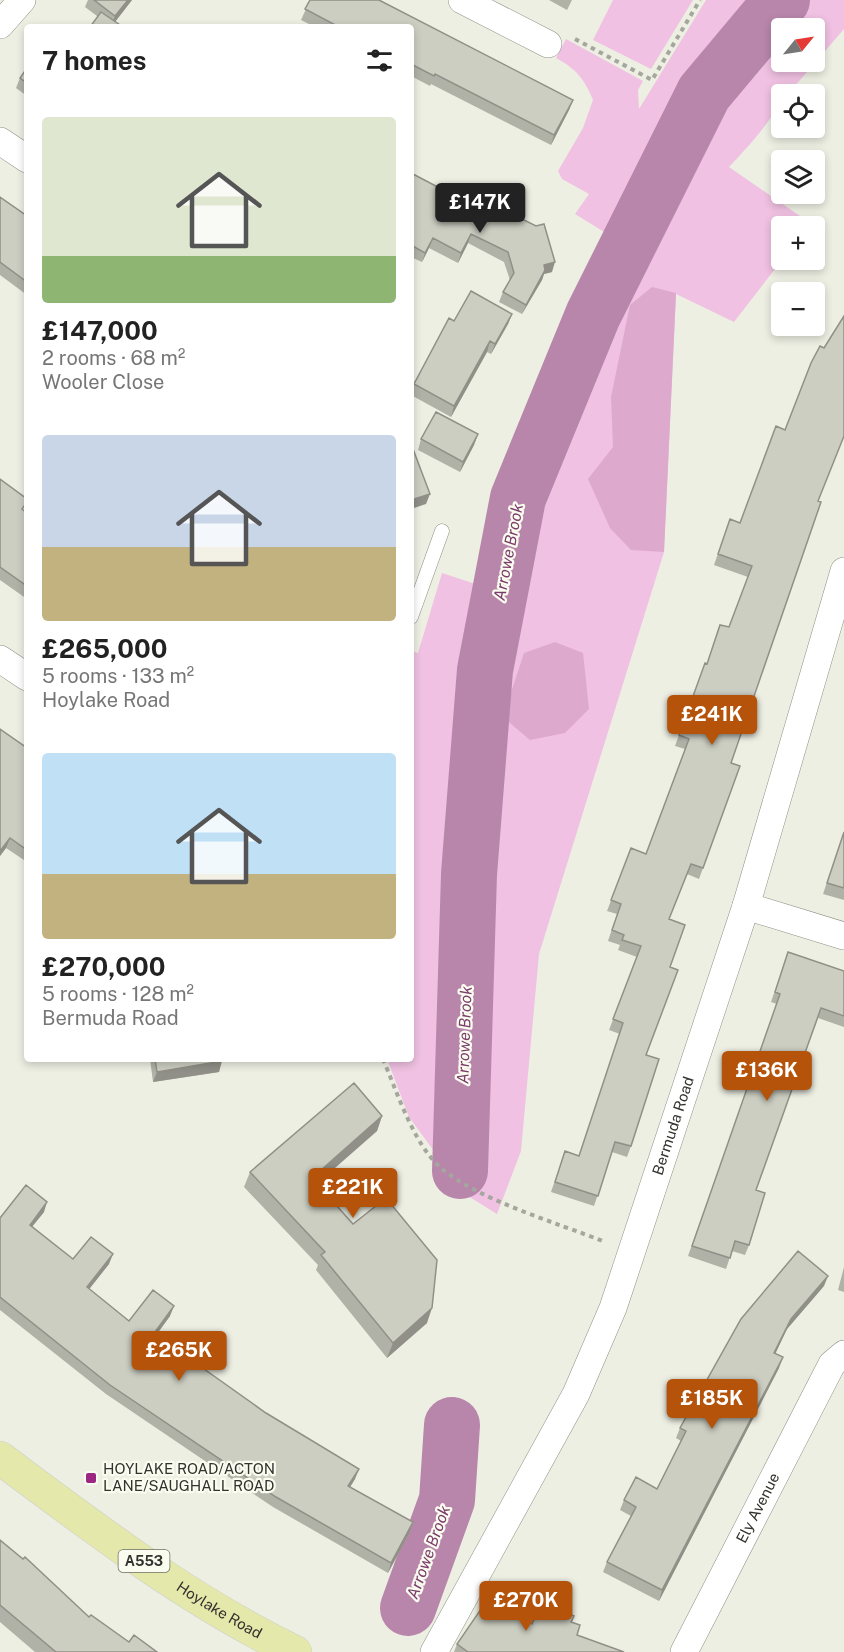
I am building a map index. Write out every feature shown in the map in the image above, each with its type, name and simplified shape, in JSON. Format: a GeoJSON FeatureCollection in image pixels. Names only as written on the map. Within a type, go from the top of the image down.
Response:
{"type":"FeatureCollection","features":[{"type":"Feature","properties":{"kind":"main road","name":"Hoylake Road"},"geometry":{"type":"LineString","coordinates":[[0,1458],[82,1519],[238,1625],[294,1652]]}},
{"type":"Feature","properties":{"kind":"street"},"geometry":{"type":"LineString","coordinates":[[0,25],[22,0]]}},
{"type":"Feature","properties":{"kind":"street"},"geometry":{"type":"LineString","coordinates":[[464,0],[557,39]]}},
{"type":"Feature","properties":{"kind":"street"},"geometry":{"type":"LineString","coordinates":[[0,141],[24,157]]}},
{"type":"Feature","properties":{"kind":"street","name":"Bermuda Road"},"geometry":{"type":"LineString","coordinates":[[434,1652],[576,1394],[613,1308],[746,906],[844,571]]}},
{"type":"Feature","properties":{"kind":"street"},"geometry":{"type":"LineString","coordinates":[[0,658],[24,675]]}},
{"type":"Feature","properties":{"kind":"street"},"geometry":{"type":"LineString","coordinates":[[746,906],[844,936]]}},
{"type":"Feature","properties":{"kind":"street","name":"Ely Avenue"},"geometry":{"type":"LineString","coordinates":[[684,1652],[838,1359]]}},
{"type":"Feature","properties":{"kind":"lane"},"geometry":{"type":"LineString","coordinates":[[414,609],[442,531]]}},
{"type":"Feature","properties":{"kind":"path"},"geometry":{"type":"LineString","coordinates":[[557,39],[652,80],[700,0]]}},
{"type":"Feature","properties":{"kind":"path"},"geometry":{"type":"LineString","coordinates":[[384,1062],[419,1140],[440,1168],[474,1190],[632,1252]]}},
{"type":"Feature","properties":{"kind":"shaded area"},"geometry":{"type":"Polygon","coordinates":[[[613,0],[693,0],[651,69],[593,40],[613,0]]]}},
{"type":"Feature","properties":{"kind":"shaded area"},"geometry":{"type":"Polygon","coordinates":[[[706,0],[844,0],[844,29],[825,51],[825,18],[771,18],[771,72],[807,72],[797,84],[771,84],[771,117],[729,167],[771,196],[771,204],[783,204],[800,216],[771,216],[771,270],[774,270],[734,322],[676,294],[664,552],[539,954],[521,1151],[497,1214],[460,1191],[460,1171],[448,1170],[409,1117],[388,1062],[414,1062],[414,652],[418,653],[442,573],[500,592],[511,532],[496,525],[516,446],[541,376],[609,235],[575,214],[589,194],[562,179],[558,171],[583,128],[593,100],[579,75],[556,58],[566,39],[643,81],[638,90],[639,109],[706,0]]]}},
{"type":"Feature","properties":{"kind":"shaded area"},"geometry":{"type":"Polygon","coordinates":[[[652,287],[676,293],[664,552],[631,550],[610,528],[588,479],[613,447],[611,397],[630,305],[652,287]]]}},
{"type":"Feature","properties":{"kind":"shaded area"},"geometry":{"type":"Polygon","coordinates":[[[555,642],[583,653],[589,709],[565,733],[530,740],[503,717],[524,653],[555,642]]]}},
{"type":"Feature","properties":{"kind":"building"},"geometry":{"type":"Polygon","coordinates":[[[94,0],[128,0],[115,16],[94,0]]]}},
{"type":"Feature","properties":{"kind":"building"},"geometry":{"type":"Polygon","coordinates":[[[310,0],[379,0],[573,100],[554,135],[414,66],[414,24],[333,24],[305,9],[310,0]]]}},
{"type":"Feature","properties":{"kind":"building"},"geometry":{"type":"Polygon","coordinates":[[[101,12],[119,24],[92,24],[101,12]]]}},
{"type":"Feature","properties":{"kind":"building"},"geometry":{"type":"Polygon","coordinates":[[[414,175],[495,217],[500,208],[536,226],[544,224],[555,262],[544,265],[545,270],[526,305],[503,292],[514,273],[508,252],[471,234],[461,253],[433,238],[425,253],[414,247],[414,175]]]}},
{"type":"Feature","properties":{"kind":"building"},"geometry":{"type":"Polygon","coordinates":[[[0,197],[24,214],[24,280],[0,262],[0,197]]]}},
{"type":"Feature","properties":{"kind":"building"},"geometry":{"type":"Polygon","coordinates":[[[471,291],[512,314],[495,344],[490,341],[454,406],[414,384],[449,318],[454,321],[471,291]]]}},
{"type":"Feature","properties":{"kind":"building"},"geometry":{"type":"Polygon","coordinates":[[[844,316],[844,436],[818,501],[821,502],[731,763],[740,766],[703,868],[691,864],[669,919],[685,925],[670,967],[678,970],[646,1055],[659,1059],[631,1146],[615,1142],[598,1196],[555,1182],[565,1151],[579,1156],[623,1023],[613,1019],[641,946],[622,940],[624,935],[612,930],[621,904],[611,900],[631,848],[646,854],[689,739],[679,735],[705,663],[707,664],[720,625],[729,627],[752,566],[718,554],[730,519],[740,523],[776,426],[785,430],[811,363],[820,346],[824,348],[844,316]]]}},
{"type":"Feature","properties":{"kind":"building"},"geometry":{"type":"Polygon","coordinates":[[[436,412],[478,434],[463,462],[421,439],[436,412]]]}},
{"type":"Feature","properties":{"kind":"building"},"geometry":{"type":"Polygon","coordinates":[[[414,452],[430,494],[414,499],[414,452]]]}},
{"type":"Feature","properties":{"kind":"building"},"geometry":{"type":"Polygon","coordinates":[[[0,479],[24,497],[22,509],[24,511],[24,584],[0,567],[0,479]]]}},
{"type":"Feature","properties":{"kind":"building"},"geometry":{"type":"Polygon","coordinates":[[[0,729],[24,746],[24,848],[10,838],[0,851],[0,729]]]}},
{"type":"Feature","properties":{"kind":"building"},"geometry":{"type":"Polygon","coordinates":[[[844,832],[844,888],[827,883],[844,832]]]}},
{"type":"Feature","properties":{"kind":"building"},"geometry":{"type":"Polygon","coordinates":[[[788,952],[844,971],[844,1016],[821,1008],[756,1190],[765,1193],[749,1245],[735,1241],[730,1258],[692,1246],[780,994],[775,992],[788,952]]]}},
{"type":"Feature","properties":{"kind":"building"},"geometry":{"type":"Polygon","coordinates":[[[155,1062],[216,1062],[157,1072],[155,1062]]]}},
{"type":"Feature","properties":{"kind":"building"},"geometry":{"type":"Polygon","coordinates":[[[354,1083],[382,1116],[312,1178],[353,1224],[386,1198],[437,1260],[432,1308],[393,1343],[321,1255],[325,1252],[250,1172],[354,1083]]]}},
{"type":"Feature","properties":{"kind":"building"},"geometry":{"type":"Polygon","coordinates":[[[26,1185],[47,1202],[30,1225],[73,1259],[91,1237],[113,1254],[87,1287],[129,1321],[153,1290],[174,1306],[155,1332],[195,1367],[197,1364],[266,1413],[359,1469],[348,1486],[413,1522],[391,1563],[276,1497],[110,1385],[0,1297],[0,1218],[26,1185]]]}},
{"type":"Feature","properties":{"kind":"building"},"geometry":{"type":"Polygon","coordinates":[[[798,1251],[828,1276],[791,1319],[774,1353],[783,1357],[662,1590],[607,1562],[636,1507],[624,1500],[636,1477],[657,1489],[686,1431],[680,1428],[741,1319],[798,1251]]]}},
{"type":"Feature","properties":{"kind":"building"},"geometry":{"type":"Polygon","coordinates":[[[0,1540],[23,1559],[25,1557],[89,1617],[91,1615],[129,1642],[134,1635],[157,1652],[56,1652],[0,1605],[0,1540]]]}},
{"type":"Feature","properties":{"kind":"building"},"geometry":{"type":"Polygon","coordinates":[[[490,1596],[532,1624],[541,1603],[574,1616],[571,1622],[580,1625],[577,1635],[624,1652],[468,1652],[457,1644],[490,1596]]]}},
{"type":"Feature","properties":{"kind":"waterway","name":"Arrowe Brook"},"geometry":{"type":"LineString","coordinates":[[460,1171],[469,874],[485,670],[518,498],[593,315],[704,93],[782,0]]}},
{"type":"Feature","properties":{"kind":"waterway","name":"Arrowe Brook"},"geometry":{"type":"LineString","coordinates":[[408,1608],[447,1500],[452,1425]]}},
{"type":"Feature","properties":{"kind":"place","name":"HOYLAKE ROAD/ACTON LANE/SAUGHALL ROAD"},"geometry":{"type":"Point","coordinates":[91,1478]}}]}
